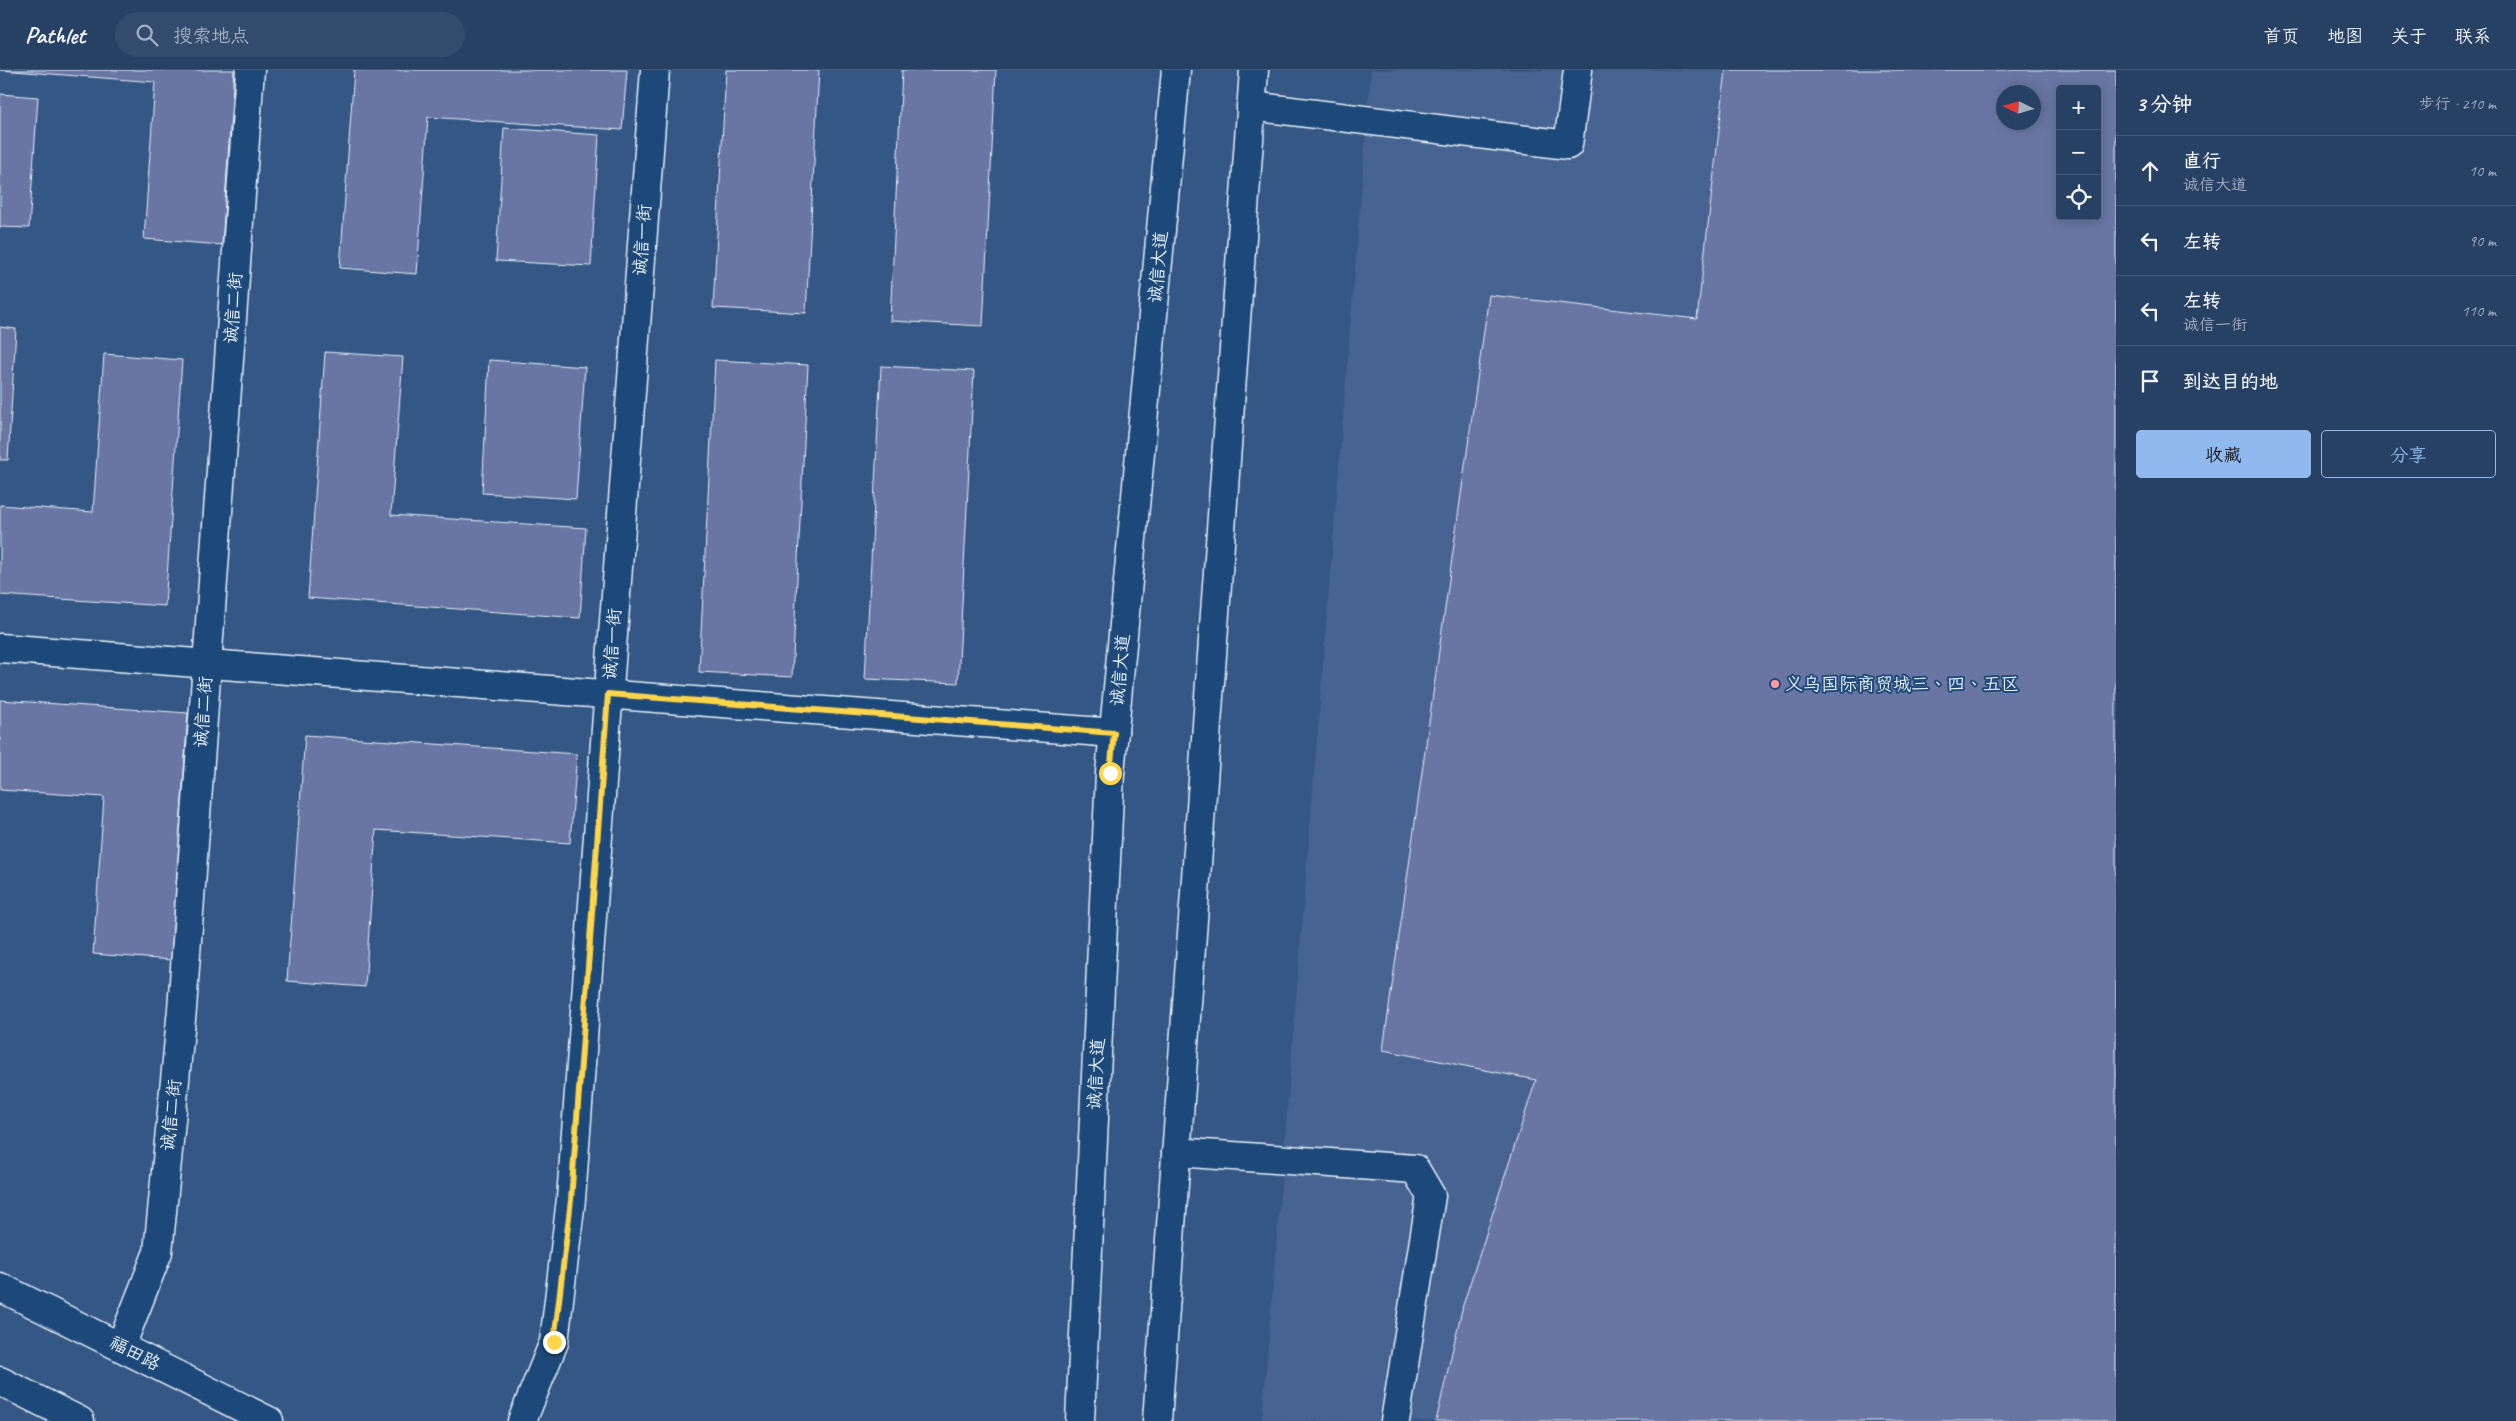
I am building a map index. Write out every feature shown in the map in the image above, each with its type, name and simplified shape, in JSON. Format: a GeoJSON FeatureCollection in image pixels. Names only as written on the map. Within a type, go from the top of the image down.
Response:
{"type":"FeatureCollection","features":[{"type":"Feature","properties":{"kind":"street","name":"诚信二街"},"geometry":{"type":"LineString","coordinates":[[121,1346],[158,1252],[182,1009],[250,70]]}},
{"type":"Feature","properties":{"kind":"street","name":"诚信一街"},"geometry":{"type":"LineString","coordinates":[[522,1421],[554,1342],[571,1200],[654,70]]}},
{"type":"Feature","properties":{"kind":"street","name":"诚信大道"},"geometry":{"type":"LineString","coordinates":[[1080,1421],[1114,733],[1176,70]]}},
{"type":"Feature","properties":{"kind":"street"},"geometry":{"type":"LineString","coordinates":[[1157,1421],[1254,70]]}},
{"type":"Feature","properties":{"kind":"street"},"geometry":{"type":"LineString","coordinates":[[1251,106],[1568,145],[1578,70]]}},
{"type":"Feature","properties":{"kind":"street"},"geometry":{"type":"LineString","coordinates":[[0,648],[1114,733]]}},
{"type":"Feature","properties":{"kind":"street"},"geometry":{"type":"LineString","coordinates":[[1176,1152],[1415,1169],[1431,1196],[1395,1421]]}},
{"type":"Feature","properties":{"kind":"street","name":"福田路"},"geometry":{"type":"LineString","coordinates":[[0,1287],[269,1421]]}},
{"type":"Feature","properties":{"kind":"street"},"geometry":{"type":"LineString","coordinates":[[0,1381],[80,1421]]}},
{"type":"Feature","properties":{"kind":"shaded area","name":"义乌国际商贸城三、四、五区"},"geometry":{"type":"Polygon","coordinates":[[[1371,70],[2116,70],[2116,1421],[1262,1421],[1371,70]]]}},
{"type":"Feature","properties":{"kind":"building"},"geometry":{"type":"Polygon","coordinates":[[[0,70],[234,70],[222,245],[144,239],[155,82],[0,70]]]}},
{"type":"Feature","properties":{"kind":"building"},"geometry":{"type":"Polygon","coordinates":[[[354,70],[627,70],[622,130],[428,117],[417,274],[340,268],[354,70]]]}},
{"type":"Feature","properties":{"kind":"building"},"geometry":{"type":"Polygon","coordinates":[[[726,70],[819,70],[806,313],[713,308],[726,70]]]}},
{"type":"Feature","properties":{"kind":"building"},"geometry":{"type":"Polygon","coordinates":[[[902,70],[996,70],[983,326],[890,321],[902,70]]]}},
{"type":"Feature","properties":{"kind":"building","name":"义乌国际商贸城三、四、五区"},"geometry":{"type":"Polygon","coordinates":[[[1726,70],[2116,70],[2116,1421],[1436,1421],[1463,1305],[1536,1080],[1383,1050],[1489,295],[1697,319],[1726,70]]]}},
{"type":"Feature","properties":{"kind":"building"},"geometry":{"type":"Polygon","coordinates":[[[0,94],[38,97],[29,228],[0,227],[0,94]]]}},
{"type":"Feature","properties":{"kind":"building"},"geometry":{"type":"Polygon","coordinates":[[[504,128],[599,135],[591,266],[496,261],[504,128]]]}},
{"type":"Feature","properties":{"kind":"building"},"geometry":{"type":"Polygon","coordinates":[[[0,327],[16,329],[8,460],[0,460],[0,327]]]}},
{"type":"Feature","properties":{"kind":"building"},"geometry":{"type":"Polygon","coordinates":[[[325,352],[403,357],[391,515],[586,528],[580,618],[308,598],[325,352]]]}},
{"type":"Feature","properties":{"kind":"building"},"geometry":{"type":"Polygon","coordinates":[[[104,354],[182,360],[165,606],[0,595],[0,505],[93,512],[104,354]]]}},
{"type":"Feature","properties":{"kind":"building"},"geometry":{"type":"Polygon","coordinates":[[[489,360],[585,367],[576,499],[482,493],[489,360]]]}},
{"type":"Feature","properties":{"kind":"building"},"geometry":{"type":"Polygon","coordinates":[[[715,360],[808,365],[792,677],[699,672],[715,360]]]}},
{"type":"Feature","properties":{"kind":"building"},"geometry":{"type":"Polygon","coordinates":[[[881,366],[974,371],[958,683],[865,679],[881,366]]]}},
{"type":"Feature","properties":{"kind":"building"},"geometry":{"type":"Polygon","coordinates":[[[0,700],[188,713],[171,960],[93,954],[104,797],[0,790],[0,700]]]}},
{"type":"Feature","properties":{"kind":"building"},"geometry":{"type":"Polygon","coordinates":[[[305,735],[577,754],[570,843],[376,830],[365,987],[287,981],[305,735]]]}},
{"type":"Feature","properties":{"kind":"place","name":"义乌国际商贸城三、四、五区"},"geometry":{"type":"Point","coordinates":[1775,684]}},
{"type":"Feature","properties":{"kind":"route"},"geometry":{"type":"LineString","coordinates":[[554,1342],[571,1200],[608,694],[1114,733],[1110,773]]}}]}
